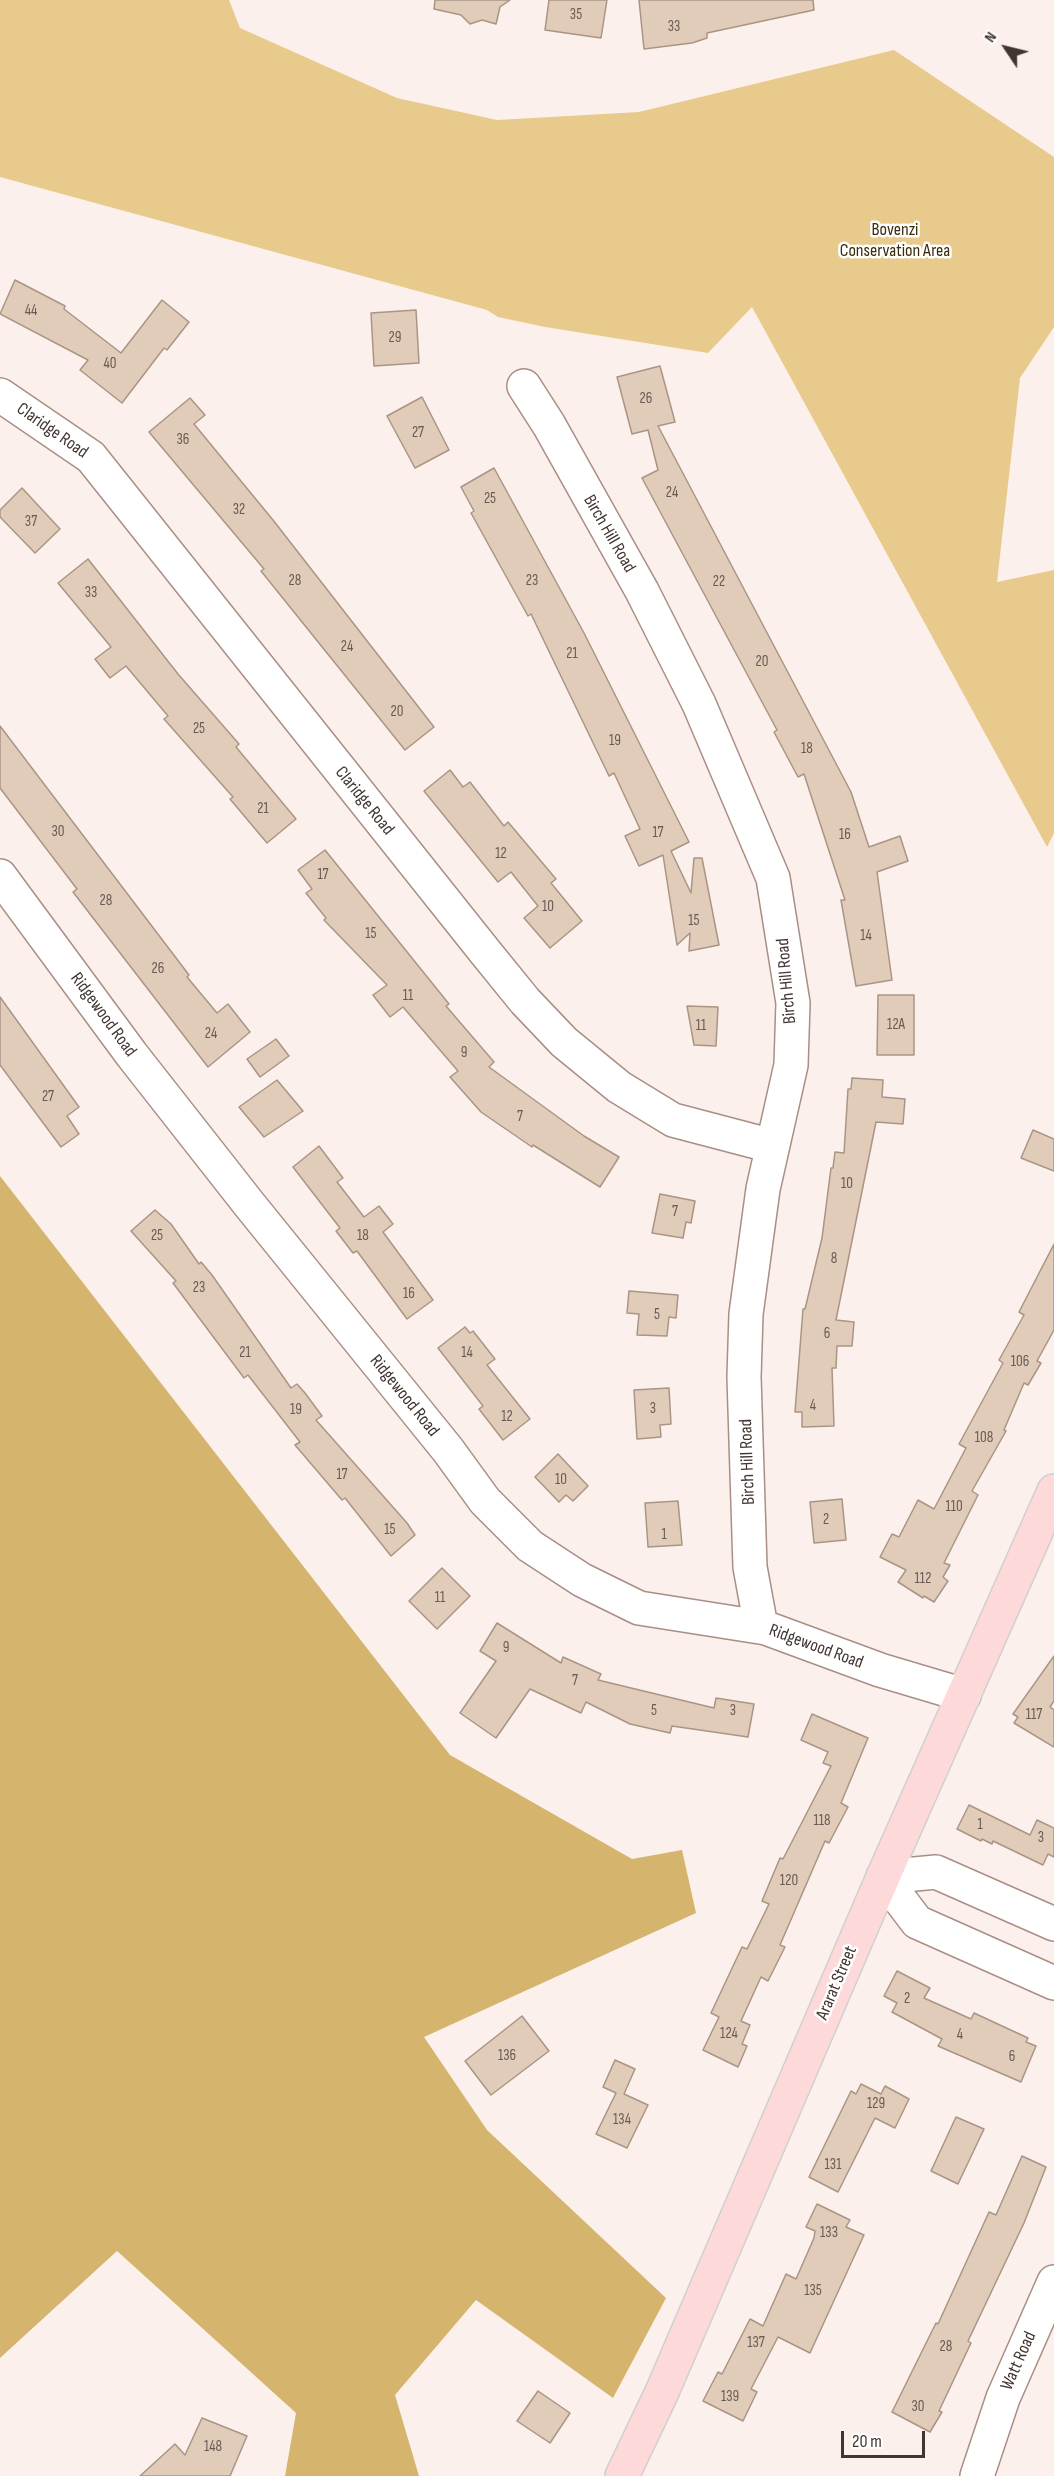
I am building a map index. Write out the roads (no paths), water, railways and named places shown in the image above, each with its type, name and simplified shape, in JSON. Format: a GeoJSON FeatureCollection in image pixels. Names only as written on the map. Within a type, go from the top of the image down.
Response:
{"type":"FeatureCollection","features":[{"type":"Feature","properties":{"kind":"main road","name":"Ararat Street"},"geometry":{"type":"LineString","coordinates":[[622,2476],[662,2392],[883,1878],[1054,1491]]}},
{"type":"Feature","properties":{"kind":"street","name":"Birch Hill Road"},"geometry":{"type":"LineString","coordinates":[[524,386],[549,425],[642,591],[699,704],[774,878],[793,1003],[791,1065],[772,1146],[746,1314],[744,1377],[750,1567],[761,1627],[766,1628]]}},
{"type":"Feature","properties":{"kind":"street","name":"Claridge Road"},"geometry":{"type":"LineString","coordinates":[[0,395],[91,457],[486,953],[564,1042],[619,1087],[673,1120],[772,1146]]}},
{"type":"Feature","properties":{"kind":"street","name":"Ridgewood Road"},"geometry":{"type":"LineString","coordinates":[[0,876],[132,1055],[249,1204],[448,1450],[485,1501],[530,1546],[582,1580],[639,1608],[766,1628],[880,1670],[964,1695]]}},
{"type":"Feature","properties":{"kind":"street"},"geometry":{"type":"LineString","coordinates":[[883,1878],[936,1872],[1054,1924]]}},
{"type":"Feature","properties":{"kind":"street"},"geometry":{"type":"LineString","coordinates":[[883,1878],[917,1922],[1054,1983]]}},
{"type":"Feature","properties":{"kind":"street","name":"Watt Road"},"geometry":{"type":"LineString","coordinates":[[977,2476],[1003,2398],[1054,2282]]}},
{"type":"Feature","properties":{"kind":"park label","name":"Bovenzi Conservation Area"},"geometry":{"type":"Point","coordinates":[895,240]}}]}
